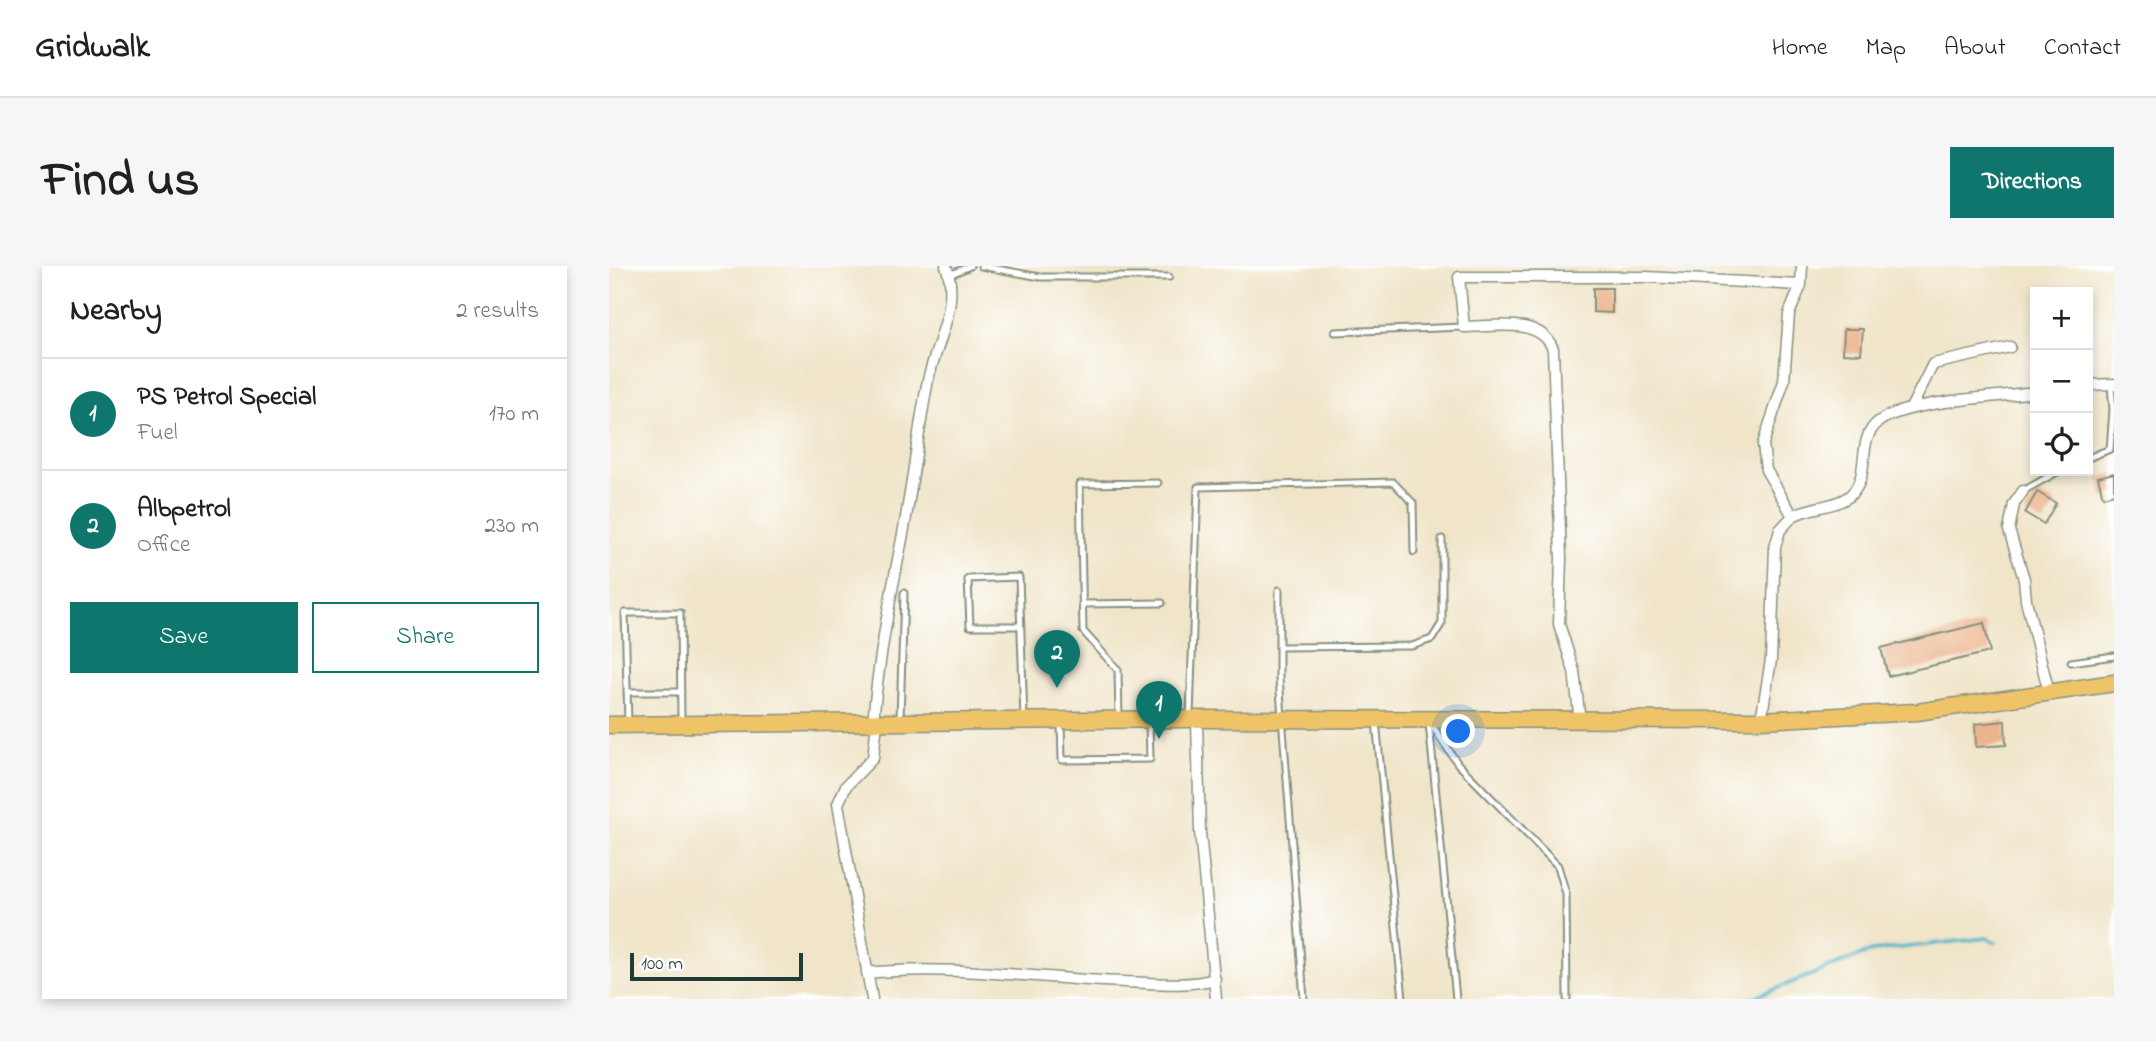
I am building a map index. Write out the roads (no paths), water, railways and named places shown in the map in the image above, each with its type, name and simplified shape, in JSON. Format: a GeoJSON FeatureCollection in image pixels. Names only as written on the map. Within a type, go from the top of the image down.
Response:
{"type":"FeatureCollection","features":[{"type":"Feature","properties":{"kind":"main road"},"geometry":{"type":"LineString","coordinates":[[609,726],[1193,720],[1761,720],[1917,712],[2114,683]]}},
{"type":"Feature","properties":{"kind":"street"},"geometry":{"type":"LineString","coordinates":[[1793,516],[1766,470],[1763,444],[1784,382],[1789,314],[1801,285],[1802,266]]}},
{"type":"Feature","properties":{"kind":"street"},"geometry":{"type":"LineString","coordinates":[[872,999],[838,804],[846,786],[873,758],[881,642],[901,545],[927,383],[950,301],[948,271]]}},
{"type":"Feature","properties":{"kind":"street"},"geometry":{"type":"LineString","coordinates":[[1580,720],[1574,671],[1559,624],[1562,582],[1553,349],[1549,339],[1534,329],[1464,327],[1459,277],[1646,277],[1801,285]]}},
{"type":"Feature","properties":{"kind":"street"},"geometry":{"type":"LineString","coordinates":[[1911,408],[1933,364],[2010,347]]}},
{"type":"Feature","properties":{"kind":"street"},"geometry":{"type":"LineString","coordinates":[[2093,386],[2112,385]]}},
{"type":"Feature","properties":{"kind":"street"},"geometry":{"type":"LineString","coordinates":[[1761,720],[1771,660],[1775,547],[1780,530],[1793,516],[1804,510],[1844,500],[1853,493],[1863,473],[1865,445],[1874,425],[1896,411],[2030,393]]}},
{"type":"Feature","properties":{"kind":"street"},"geometry":{"type":"LineString","coordinates":[[2023,491],[2010,516],[2010,542],[2024,579],[2026,600],[2049,693]]}},
{"type":"Feature","properties":{"kind":"street"},"geometry":{"type":"LineString","coordinates":[[1193,720],[1200,832],[1216,999]]}},
{"type":"Feature","properties":{"kind":"street"},"geometry":{"type":"LineString","coordinates":[[867,973],[979,971],[1075,981],[1184,985],[1215,979]]}},
{"type":"Feature","properties":{"kind":"lane"},"geometry":{"type":"LineString","coordinates":[[948,271],[970,266]]}},
{"type":"Feature","properties":{"kind":"lane"},"geometry":{"type":"LineString","coordinates":[[981,266],[1040,277],[1169,276]]}},
{"type":"Feature","properties":{"kind":"lane"},"geometry":{"type":"LineString","coordinates":[[1335,331],[1464,327]]}},
{"type":"Feature","properties":{"kind":"lane"},"geometry":{"type":"LineString","coordinates":[[2093,456],[2110,449],[2112,385]]}},
{"type":"Feature","properties":{"kind":"lane"},"geometry":{"type":"LineString","coordinates":[[2023,491],[2050,476]]}},
{"type":"Feature","properties":{"kind":"lane"},"geometry":{"type":"LineString","coordinates":[[1193,720],[1198,487],[1393,482],[1403,489],[1413,503],[1413,552]]}},
{"type":"Feature","properties":{"kind":"lane"},"geometry":{"type":"LineString","coordinates":[[1119,722],[1118,670],[1083,631],[1080,484],[1158,483]]}},
{"type":"Feature","properties":{"kind":"lane"},"geometry":{"type":"LineString","coordinates":[[1279,648],[1412,646],[1432,639],[1442,623],[1442,539]]}},
{"type":"Feature","properties":{"kind":"lane"},"geometry":{"type":"LineString","coordinates":[[1020,626],[970,626],[968,579],[1019,577],[1024,722]]}},
{"type":"Feature","properties":{"kind":"lane"},"geometry":{"type":"LineString","coordinates":[[1279,590],[1283,721],[1304,999]]}},
{"type":"Feature","properties":{"kind":"lane"},"geometry":{"type":"LineString","coordinates":[[900,723],[904,593]]}},
{"type":"Feature","properties":{"kind":"lane"},"geometry":{"type":"LineString","coordinates":[[1082,604],[1162,603]]}},
{"type":"Feature","properties":{"kind":"lane"},"geometry":{"type":"LineString","coordinates":[[628,725],[625,613],[680,613],[681,725]]}},
{"type":"Feature","properties":{"kind":"lane"},"geometry":{"type":"LineString","coordinates":[[2071,662],[2114,656]]}},
{"type":"Feature","properties":{"kind":"lane"},"geometry":{"type":"LineString","coordinates":[[627,692],[681,692]]}},
{"type":"Feature","properties":{"kind":"lane"},"geometry":{"type":"LineString","coordinates":[[1377,721],[1403,999]]}},
{"type":"Feature","properties":{"kind":"lane"},"geometry":{"type":"LineString","coordinates":[[1429,721],[1456,999]]}},
{"type":"Feature","properties":{"kind":"lane"},"geometry":{"type":"LineString","coordinates":[[1429,721],[1458,764],[1558,866],[1566,894],[1567,999]]}},
{"type":"Feature","properties":{"kind":"lane"},"geometry":{"type":"LineString","coordinates":[[1061,722],[1062,761],[1150,759],[1149,722]]}},
{"type":"Feature","properties":{"kind":"waterway"},"geometry":{"type":"LineString","coordinates":[[1750,999],[1872,951],[1987,938],[1996,942]]}},
{"type":"Feature","properties":{"kind":"place","name":"Albpetrol"},"geometry":{"type":"Point","coordinates":[1057,688]}},
{"type":"Feature","properties":{"kind":"place","name":"PS Petrol Special"},"geometry":{"type":"Point","coordinates":[1159,739]}}]}
